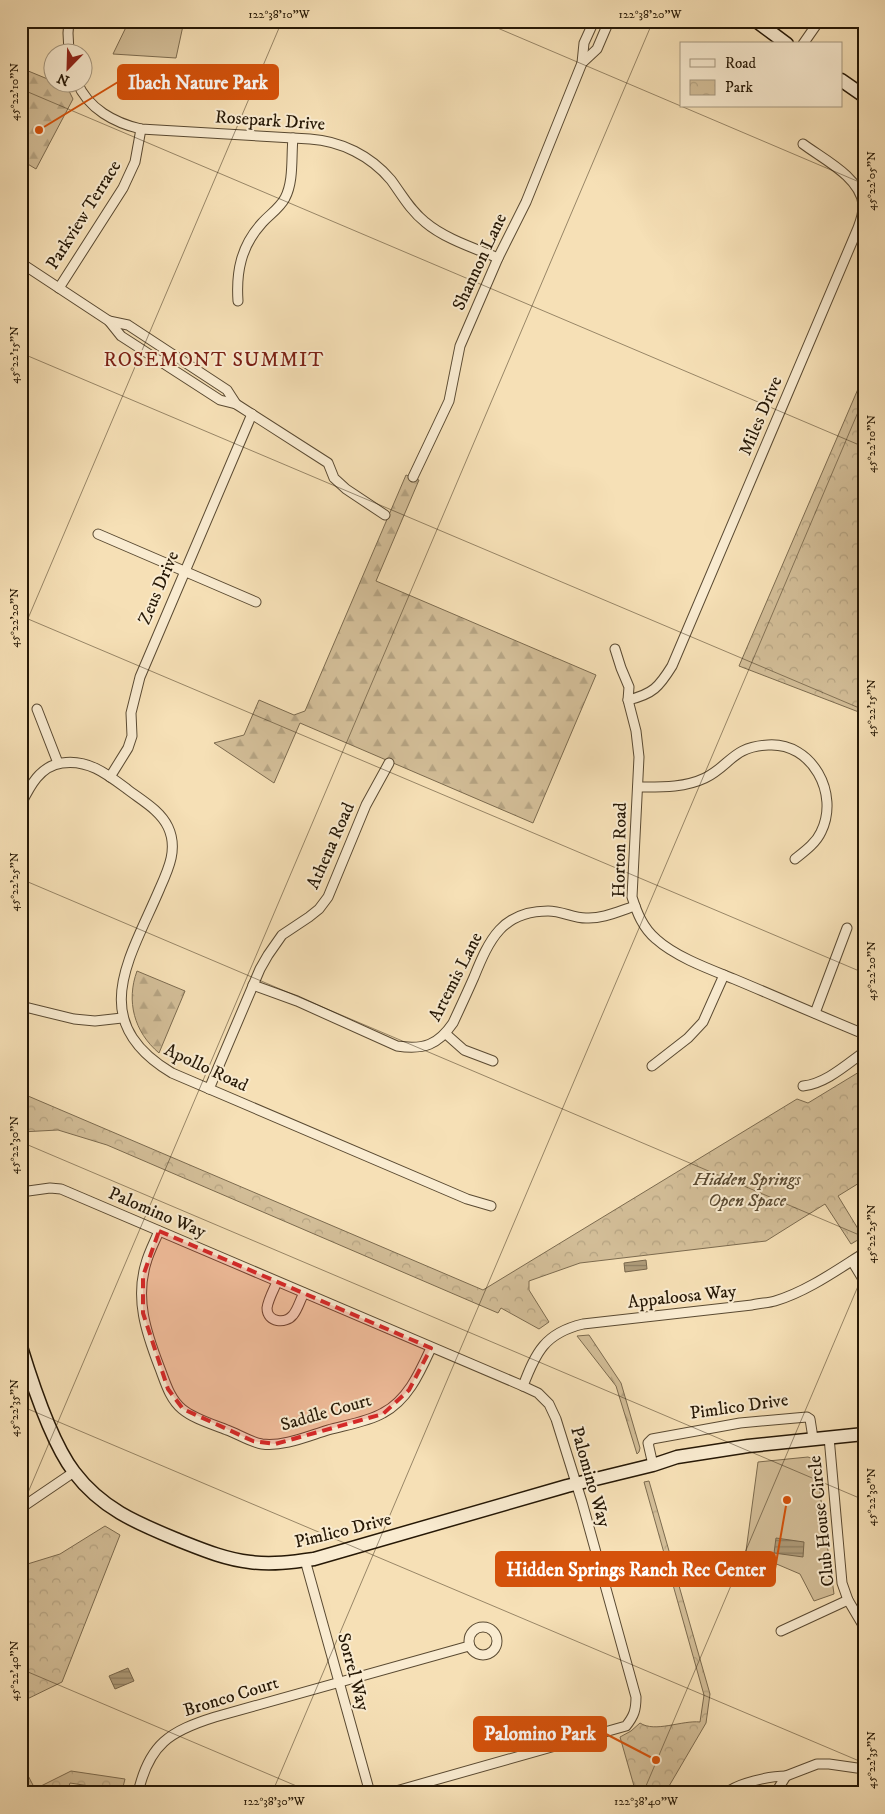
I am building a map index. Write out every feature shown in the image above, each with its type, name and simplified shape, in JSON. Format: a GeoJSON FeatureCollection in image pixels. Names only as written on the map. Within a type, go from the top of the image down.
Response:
{"type":"FeatureCollection","features":[{"type":"Feature","properties":{"kind":"street"},"geometry":{"type":"LineString","coordinates":[[68,42],[69,21]]}},
{"type":"Feature","properties":{"kind":"street","name":"Shannon Lane"},"geometry":{"type":"LineString","coordinates":[[413,477],[449,401],[460,346],[498,258],[526,202],[582,62],[584,43],[594,21]]}},
{"type":"Feature","properties":{"kind":"street","name":"Shannon Lane"},"geometry":{"type":"LineString","coordinates":[[582,62],[597,48],[609,21]]}},
{"type":"Feature","properties":{"kind":"street"},"geometry":{"type":"LineString","coordinates":[[756,21],[785,42]]}},
{"type":"Feature","properties":{"kind":"street"},"geometry":{"type":"LineString","coordinates":[[804,42],[819,21]]}},
{"type":"Feature","properties":{"kind":"street"},"geometry":{"type":"LineString","coordinates":[[842,81],[864,96]]}},
{"type":"Feature","properties":{"kind":"street","name":"Rosepark Drive"},"geometry":{"type":"LineString","coordinates":[[82,92],[105,114],[122,124],[141,130],[323,140],[340,144],[378,168],[390,180],[412,211],[427,224],[498,258]]}},
{"type":"Feature","properties":{"kind":"street","name":"Parkview Terrace"},"geometry":{"type":"LineString","coordinates":[[58,288],[123,188],[135,162],[141,130]]}},
{"type":"Feature","properties":{"kind":"street"},"geometry":{"type":"LineString","coordinates":[[238,301],[238,273],[246,246],[262,224],[282,204],[288,190],[293,138]]}},
{"type":"Feature","properties":{"kind":"street","name":"Miles Drive"},"geometry":{"type":"LineString","coordinates":[[628,700],[640,697],[656,689],[672,666],[860,220],[863,205],[857,186],[802,144]]}},
{"type":"Feature","properties":{"kind":"street"},"geometry":{"type":"LineString","coordinates":[[21,263],[109,321],[121,336],[127,340],[220,400],[236,404],[328,463],[334,478],[346,489],[384,515]]}},
{"type":"Feature","properties":{"kind":"street"},"geometry":{"type":"LineString","coordinates":[[109,321],[128,325],[136,330],[227,390],[236,404]]}},
{"type":"Feature","properties":{"kind":"street","name":"Zeus Drive"},"geometry":{"type":"LineString","coordinates":[[110,777],[128,748],[132,736],[131,713],[140,677],[252,414]]}},
{"type":"Feature","properties":{"kind":"street"},"geometry":{"type":"LineString","coordinates":[[98,534],[256,602]]}},
{"type":"Feature","properties":{"kind":"street","name":"Horton Road"},"geometry":{"type":"LineString","coordinates":[[615,649],[620,668],[629,687],[628,700],[636,731],[639,757],[632,897],[646,928],[663,945],[724,975],[864,1034]]}},
{"type":"Feature","properties":{"kind":"street"},"geometry":{"type":"LineString","coordinates":[[21,804],[37,777],[46,769],[58,763],[37,708]]}},
{"type":"Feature","properties":{"kind":"street"},"geometry":{"type":"LineString","coordinates":[[638,787],[674,786],[695,782],[717,771],[734,755],[751,748],[771,745],[791,749],[807,759],[818,772],[826,788],[828,798],[826,820],[821,832],[814,842],[795,859]]}},
{"type":"Feature","properties":{"kind":"street","name":"Apollo Road"},"geometry":{"type":"LineString","coordinates":[[58,763],[71,761],[85,763],[110,777],[160,814],[169,828],[173,846],[170,865],[126,972],[121,994],[122,1018],[132,1038],[148,1058],[172,1073],[467,1199],[490,1206]]}},
{"type":"Feature","properties":{"kind":"street","name":"Athena Road"},"geometry":{"type":"LineString","coordinates":[[209,1089],[262,964],[282,935],[319,909],[328,897],[366,805],[389,763]]}},
{"type":"Feature","properties":{"kind":"street","name":"Artemis Lane"},"geometry":{"type":"LineString","coordinates":[[253,985],[297,1001],[397,1046],[423,1047],[436,1042],[446,1034],[453,1023],[487,947],[495,935],[518,917],[550,911],[585,918],[598,918],[635,906]]}},
{"type":"Feature","properties":{"kind":"street"},"geometry":{"type":"LineString","coordinates":[[815,1013],[847,928]]}},
{"type":"Feature","properties":{"kind":"street"},"geometry":{"type":"LineString","coordinates":[[652,1066],[688,1038],[703,1022],[724,975]]}},
{"type":"Feature","properties":{"kind":"street"},"geometry":{"type":"LineString","coordinates":[[21,1006],[95,1021],[122,1018]]}},
{"type":"Feature","properties":{"kind":"street"},"geometry":{"type":"LineString","coordinates":[[446,1034],[464,1050],[492,1060]]}},
{"type":"Feature","properties":{"kind":"street"},"geometry":{"type":"LineString","coordinates":[[803,1086],[812,1085],[840,1070],[864,1052]]}},
{"type":"Feature","properties":{"kind":"street","name":"Palomino Way"},"geometry":{"type":"LineString","coordinates":[[21,1192],[50,1188],[61,1189],[523,1386],[538,1394],[549,1404],[556,1419],[576,1484],[636,1697],[636,1709],[626,1726],[389,1793]]}},
{"type":"Feature","properties":{"kind":"street","name":"Saddle Court"},"geometry":{"type":"LineString","coordinates":[[159,1231],[146,1262],[143,1276],[141,1292],[142,1313],[168,1389],[174,1400],[183,1409],[195,1416],[262,1444],[290,1441],[383,1414],[409,1390],[432,1348]]}},
{"type":"Feature","properties":{"kind":"street","name":"Appaloosa Way"},"geometry":{"type":"LineString","coordinates":[[523,1386],[539,1351],[554,1336],[565,1329],[583,1324],[749,1305],[776,1300],[795,1293],[864,1253]]}},
{"type":"Feature","properties":{"kind":"street"},"geometry":{"type":"LineString","coordinates":[[852,1261],[864,1282]]}},
{"type":"Feature","properties":{"kind":"street"},"geometry":{"type":"LineString","coordinates":[[277,1282],[268,1308],[269,1315],[273,1320],[282,1321],[290,1318],[294,1314],[304,1293]]}},
{"type":"Feature","properties":{"kind":"street","name":"Pimlico Drive"},"geometry":{"type":"LineString","coordinates":[[21,1347],[56,1441],[74,1472],[95,1495],[127,1518],[215,1554],[240,1561],[264,1563],[305,1560],[677,1457],[813,1438],[864,1434]]}},
{"type":"Feature","properties":{"kind":"street","name":"Pimlico Drive"},"geometry":{"type":"LineString","coordinates":[[653,1465],[648,1443],[652,1439],[740,1423],[807,1417],[810,1419],[813,1438]]}},
{"type":"Feature","properties":{"kind":"street","name":"Club House Circle"},"geometry":{"type":"LineString","coordinates":[[829,1437],[842,1583],[848,1600],[864,1627]]}},
{"type":"Feature","properties":{"kind":"street"},"geometry":{"type":"LineString","coordinates":[[21,1508],[74,1472]]}},
{"type":"Feature","properties":{"kind":"street","name":"Sorrel Way"},"geometry":{"type":"LineString","coordinates":[[305,1560],[370,1793]]}},
{"type":"Feature","properties":{"kind":"street"},"geometry":{"type":"LineString","coordinates":[[781,1632],[848,1600]]}},
{"type":"Feature","properties":{"kind":"street","name":"Bronco Court"},"geometry":{"type":"LineString","coordinates":[[138,1793],[147,1763],[157,1749],[179,1730],[196,1723],[339,1681],[470,1646]]}},
{"type":"Feature","properties":{"kind":"street"},"geometry":{"type":"LineString","coordinates":[[726,1793],[731,1788],[765,1778],[786,1776],[817,1764],[864,1769]]}},
{"type":"Feature","properties":{"kind":"street"},"geometry":{"type":"LineString","coordinates":[[773,1793],[778,1789],[786,1776]]}},
{"type":"Feature","properties":{"kind":"highlighted area"},"geometry":{"type":"Polygon","coordinates":[[[159,1231],[431,1348],[409,1390],[383,1414],[275,1444],[253,1441],[183,1409],[168,1389],[143,1313],[143,1276],[159,1231]]]}},
{"type":"Feature","properties":{"kind":"green space"},"geometry":{"type":"Polygon","coordinates":[[[129,21],[184,21],[176,58],[113,54],[129,21]]]}},
{"type":"Feature","properties":{"kind":"green space"},"geometry":{"type":"Polygon","coordinates":[[[21,68],[42,77],[42,92],[70,92],[73,99],[36,169],[21,160],[21,68]]]}},
{"type":"Feature","properties":{"kind":"green space"},"geometry":{"type":"Polygon","coordinates":[[[864,375],[864,714],[739,666],[864,375]]]}},
{"type":"Feature","properties":{"kind":"green space"},"geometry":{"type":"Polygon","coordinates":[[[406,475],[419,480],[376,581],[596,675],[533,823],[300,723],[274,783],[214,743],[244,735],[259,700],[294,715],[305,711],[406,475]]]}},
{"type":"Feature","properties":{"kind":"green space"},"geometry":{"type":"Polygon","coordinates":[[[137,971],[185,991],[159,1053],[143,1036],[134,1015],[132,994],[137,971]]]}},
{"type":"Feature","properties":{"kind":"green space","name":"Hidden Springs Open Space"},"geometry":{"type":"Polygon","coordinates":[[[864,1069],[864,1180],[838,1196],[863,1237],[851,1244],[825,1204],[766,1241],[580,1263],[529,1281],[529,1290],[549,1322],[539,1329],[501,1308],[498,1313],[107,1145],[58,1130],[21,1132],[21,1093],[483,1290],[797,1099],[808,1103],[864,1069]]]}},
{"type":"Feature","properties":{"kind":"green space"},"geometry":{"type":"Polygon","coordinates":[[[589,1335],[621,1383],[640,1448],[637,1454],[616,1386],[577,1336],[589,1335]]]}},
{"type":"Feature","properties":{"kind":"green space"},"geometry":{"type":"Polygon","coordinates":[[[808,1457],[815,1460],[816,1464],[834,1594],[814,1601],[800,1574],[746,1551],[758,1462],[808,1457]]]}},
{"type":"Feature","properties":{"kind":"green space"},"geometry":{"type":"Polygon","coordinates":[[[649,1481],[710,1694],[706,1723],[665,1793],[636,1793],[620,1737],[640,1723],[646,1726],[661,1727],[700,1722],[704,1695],[644,1482],[649,1481]]]}},
{"type":"Feature","properties":{"kind":"green space"},"geometry":{"type":"Polygon","coordinates":[[[105,1526],[120,1535],[62,1682],[21,1702],[21,1566],[60,1554],[105,1526]]]}},
{"type":"Feature","properties":{"kind":"green space"},"geometry":{"type":"Polygon","coordinates":[[[21,1762],[35,1789],[71,1771],[125,1779],[122,1791],[70,1783],[67,1793],[21,1793],[21,1762]]]}},
{"type":"Feature","properties":{"kind":"shaded area"},"geometry":{"type":"Polygon","coordinates":[[[646,1260],[647,1269],[625,1272],[624,1263],[646,1260]]]}},
{"type":"Feature","properties":{"kind":"shaded area"},"geometry":{"type":"Polygon","coordinates":[[[776,1538],[804,1542],[803,1557],[774,1553],[776,1538]]]}},
{"type":"Feature","properties":{"kind":"shaded area"},"geometry":{"type":"Polygon","coordinates":[[[128,1668],[134,1681],[115,1689],[109,1676],[128,1668]]]}},
{"type":"Feature","properties":{"kind":"place","name":"Ibach Nature Park"},"geometry":{"type":"Point","coordinates":[39,130]}},
{"type":"Feature","properties":{"kind":"place","name":"Hidden Springs Ranch Rec Center"},"geometry":{"type":"Point","coordinates":[787,1500]}},
{"type":"Feature","properties":{"kind":"place","name":"Palomino Park"},"geometry":{"type":"Point","coordinates":[656,1760]}},
{"type":"Feature","properties":{"kind":"district","name":"ROSEMONT SUMMIT"},"geometry":{"type":"Point","coordinates":[214,360]}}]}
